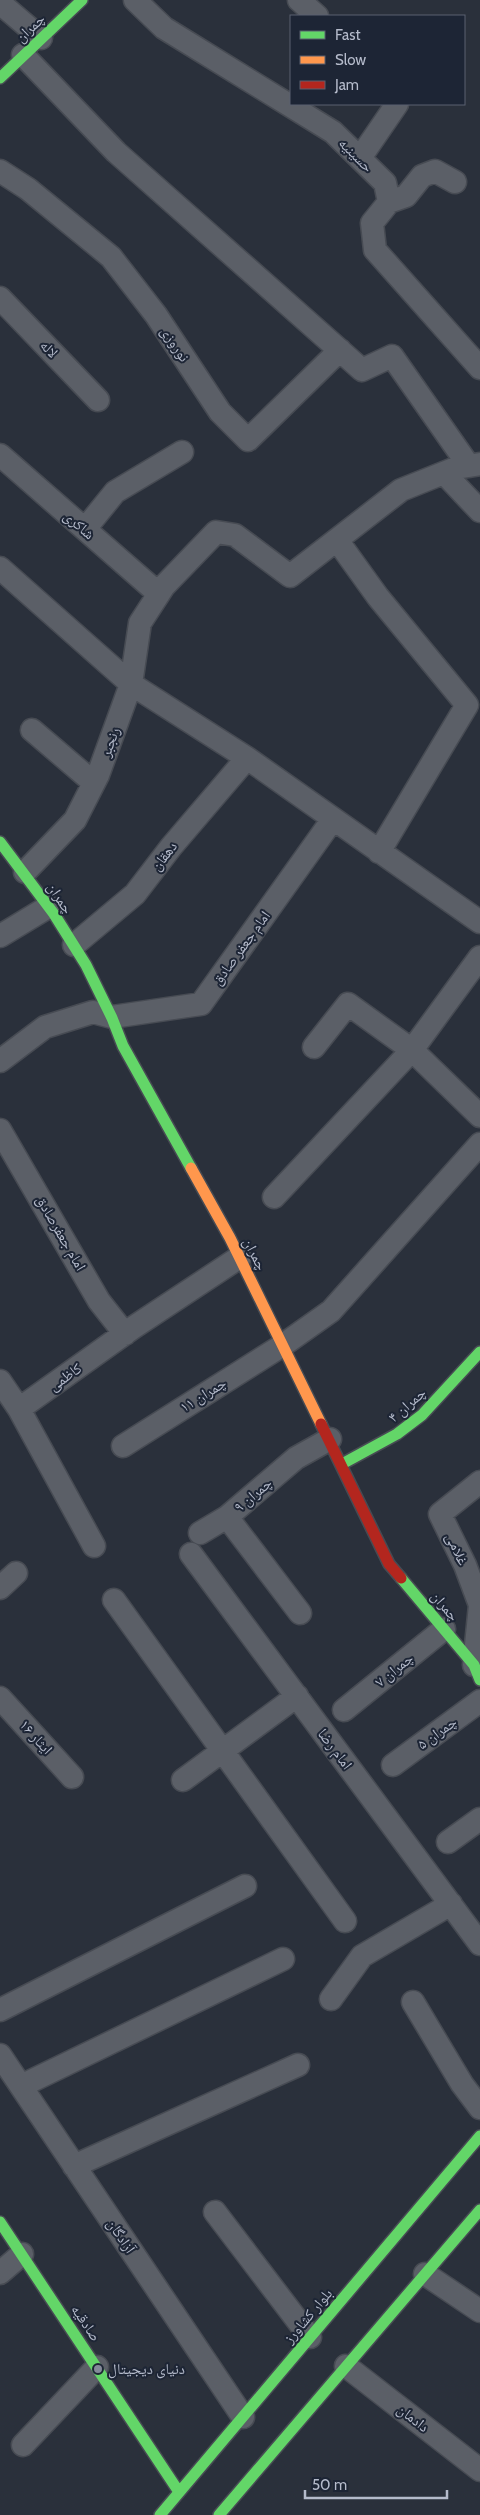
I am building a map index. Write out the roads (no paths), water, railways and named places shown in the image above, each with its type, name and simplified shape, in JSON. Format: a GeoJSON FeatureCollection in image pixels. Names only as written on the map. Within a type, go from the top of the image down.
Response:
{"type":"FeatureCollection","features":[{"type":"Feature","properties":{"kind":"street","name":"چمران"},"geometry":{"type":"LineString","coordinates":[[0,78],[82,0]]}},
{"type":"Feature","properties":{"kind":"street","name":"حسینیه"},"geometry":{"type":"LineString","coordinates":[[135,0],[164,28],[333,132],[385,183],[389,202]]}},
{"type":"Feature","properties":{"kind":"street"},"geometry":{"type":"LineString","coordinates":[[299,0],[316,15]]}},
{"type":"Feature","properties":{"kind":"street"},"geometry":{"type":"LineString","coordinates":[[0,3],[41,38]]}},
{"type":"Feature","properties":{"kind":"street"},"geometry":{"type":"LineString","coordinates":[[23,55],[116,152],[362,370],[392,356],[474,465],[444,473],[401,490],[337,540],[378,597],[467,705],[380,852]]}},
{"type":"Feature","properties":{"kind":"street"},"geometry":{"type":"LineString","coordinates":[[360,158],[396,105]]}},
{"type":"Feature","properties":{"kind":"street","name":"نوروزی"},"geometry":{"type":"LineString","coordinates":[[0,171],[28,189],[111,257],[156,315],[220,412],[248,440],[340,350]]}},
{"type":"Feature","properties":{"kind":"street"},"geometry":{"type":"LineString","coordinates":[[455,182],[435,171],[422,176],[406,196],[389,202],[372,223],[375,250],[480,368]]}},
{"type":"Feature","properties":{"kind":"street","name":"لاله"},"geometry":{"type":"LineString","coordinates":[[0,298],[98,400]]}},
{"type":"Feature","properties":{"kind":"street"},"geometry":{"type":"LineString","coordinates":[[84,529],[115,492],[182,452]]}},
{"type":"Feature","properties":{"kind":"street","name":"شاکری"},"geometry":{"type":"LineString","coordinates":[[0,455],[159,594]]}},
{"type":"Feature","properties":{"kind":"street"},"geometry":{"type":"LineString","coordinates":[[444,473],[480,512]]}},
{"type":"Feature","properties":{"kind":"street","name":"رنجبر"},"geometry":{"type":"LineString","coordinates":[[25,872],[75,820],[94,783],[131,684],[140,623],[159,594],[216,532],[235,535],[290,576],[337,540]]}},
{"type":"Feature","properties":{"kind":"street"},"geometry":{"type":"LineString","coordinates":[[0,568],[131,684],[247,758],[480,922]]}},
{"type":"Feature","properties":{"kind":"street"},"geometry":{"type":"LineString","coordinates":[[32,730],[94,783]]}},
{"type":"Feature","properties":{"kind":"street","name":"دهقان"},"geometry":{"type":"LineString","coordinates":[[74,945],[135,894],[171,847],[247,758]]}},
{"type":"Feature","properties":{"kind":"street","name":"امام جعفر صادق"},"geometry":{"type":"LineString","coordinates":[[0,1062],[45,1027],[93,1012],[112,1017],[200,1004],[333,819]]}},
{"type":"Feature","properties":{"kind":"street","name":"چمران"},"geometry":{"type":"LineString","coordinates":[[0,842],[25,872],[74,945],[112,1017],[122,1046],[240,1257],[330,1439],[389,1564],[444,1629],[477,1672]]}},
{"type":"Feature","properties":{"kind":"street"},"geometry":{"type":"LineString","coordinates":[[0,936],[48,906]]}},
{"type":"Feature","properties":{"kind":"street"},"geometry":{"type":"LineString","coordinates":[[274,1197],[412,1050],[480,957]]}},
{"type":"Feature","properties":{"kind":"street"},"geometry":{"type":"LineString","coordinates":[[314,1047],[348,1004],[412,1050],[480,1116]]}},
{"type":"Feature","properties":{"kind":"street","name":"امام جعفرصادق"},"geometry":{"type":"LineString","coordinates":[[0,1130],[99,1301],[125,1334]]}},
{"type":"Feature","properties":{"kind":"street","name":"چمران ۱۱"},"geometry":{"type":"LineString","coordinates":[[123,1446],[283,1345],[331,1311],[480,1144]]}},
{"type":"Feature","properties":{"kind":"street","name":"کاظمی"},"geometry":{"type":"LineString","coordinates":[[19,1409],[125,1334],[240,1257]]}},
{"type":"Feature","properties":{"kind":"street","name":"چمران ۴"},"geometry":{"type":"LineString","coordinates":[[342,1464],[397,1434],[422,1416],[480,1352]]}},
{"type":"Feature","properties":{"kind":"street"},"geometry":{"type":"LineString","coordinates":[[0,1381],[19,1409],[94,1546]]}},
{"type":"Feature","properties":{"kind":"street","name":"چمران ۹"},"geometry":{"type":"LineString","coordinates":[[300,1612],[227,1517],[296,1458],[330,1439]]}},
{"type":"Feature","properties":{"kind":"street","name":"غلامی"},"geometry":{"type":"LineString","coordinates":[[477,1672],[480,1605],[472,1560],[440,1514],[480,1482]]}},
{"type":"Feature","properties":{"kind":"street"},"geometry":{"type":"LineString","coordinates":[[200,1533],[227,1517]]}},
{"type":"Feature","properties":{"kind":"street","name":"امام رضا"},"geometry":{"type":"LineString","coordinates":[[191,1554],[480,1944]]}},
{"type":"Feature","properties":{"kind":"street"},"geometry":{"type":"LineString","coordinates":[[114,1600],[345,1921]]}},
{"type":"Feature","properties":{"kind":"street","name":"چمران ۷"},"geometry":{"type":"LineString","coordinates":[[344,1710],[444,1629]]}},
{"type":"Feature","properties":{"kind":"street"},"geometry":{"type":"LineString","coordinates":[[183,1780],[297,1696]]}},
{"type":"Feature","properties":{"kind":"street","name":"ایثار ۱۶"},"geometry":{"type":"LineString","coordinates":[[0,1698],[72,1777]]}},
{"type":"Feature","properties":{"kind":"street","name":"چمران ۵"},"geometry":{"type":"LineString","coordinates":[[394,1765],[480,1702]]}},
{"type":"Feature","properties":{"kind":"street"},"geometry":{"type":"LineString","coordinates":[[448,1842],[480,1819]]}},
{"type":"Feature","properties":{"kind":"street"},"geometry":{"type":"LineString","coordinates":[[0,2010],[245,1886]]}},
{"type":"Feature","properties":{"kind":"street"},"geometry":{"type":"LineString","coordinates":[[331,1999],[362,1956],[450,1904]]}},
{"type":"Feature","properties":{"kind":"street"},"geometry":{"type":"LineString","coordinates":[[21,2086],[283,1959]]}},
{"type":"Feature","properties":{"kind":"street"},"geometry":{"type":"LineString","coordinates":[[413,2002],[462,2084],[480,2108]]}},
{"type":"Feature","properties":{"kind":"street","name":"آزادگان"},"geometry":{"type":"LineString","coordinates":[[0,2056],[243,2417]]}},
{"type":"Feature","properties":{"kind":"street"},"geometry":{"type":"LineString","coordinates":[[74,2166],[298,2065]]}},
{"type":"Feature","properties":{"kind":"street","name":"بلوار کشاورز"},"geometry":{"type":"LineString","coordinates":[[160,2515],[480,2136]]}},
{"type":"Feature","properties":{"kind":"street"},"geometry":{"type":"LineString","coordinates":[[219,2515],[480,2210]]}},
{"type":"Feature","properties":{"kind":"street"},"geometry":{"type":"LineString","coordinates":[[215,2212],[310,2337]]}},
{"type":"Feature","properties":{"kind":"street","name":"صادقیه"},"geometry":{"type":"LineString","coordinates":[[0,2222],[179,2492]]}},
{"type":"Feature","properties":{"kind":"street"},"geometry":{"type":"LineString","coordinates":[[0,2273],[22,2254]]}},
{"type":"Feature","properties":{"kind":"street"},"geometry":{"type":"LineString","coordinates":[[425,2274],[480,2311]]}},
{"type":"Feature","properties":{"kind":"street","name":"دادمان"},"geometry":{"type":"LineString","coordinates":[[346,2366],[480,2470]]}},
{"type":"Feature","properties":{"kind":"street"},"geometry":{"type":"LineString","coordinates":[[23,2445],[97,2368]]}},
{"type":"Feature","properties":{"kind":"place","name":"دنیای دیجیتال"},"geometry":{"type":"Point","coordinates":[98,2369]}}]}
